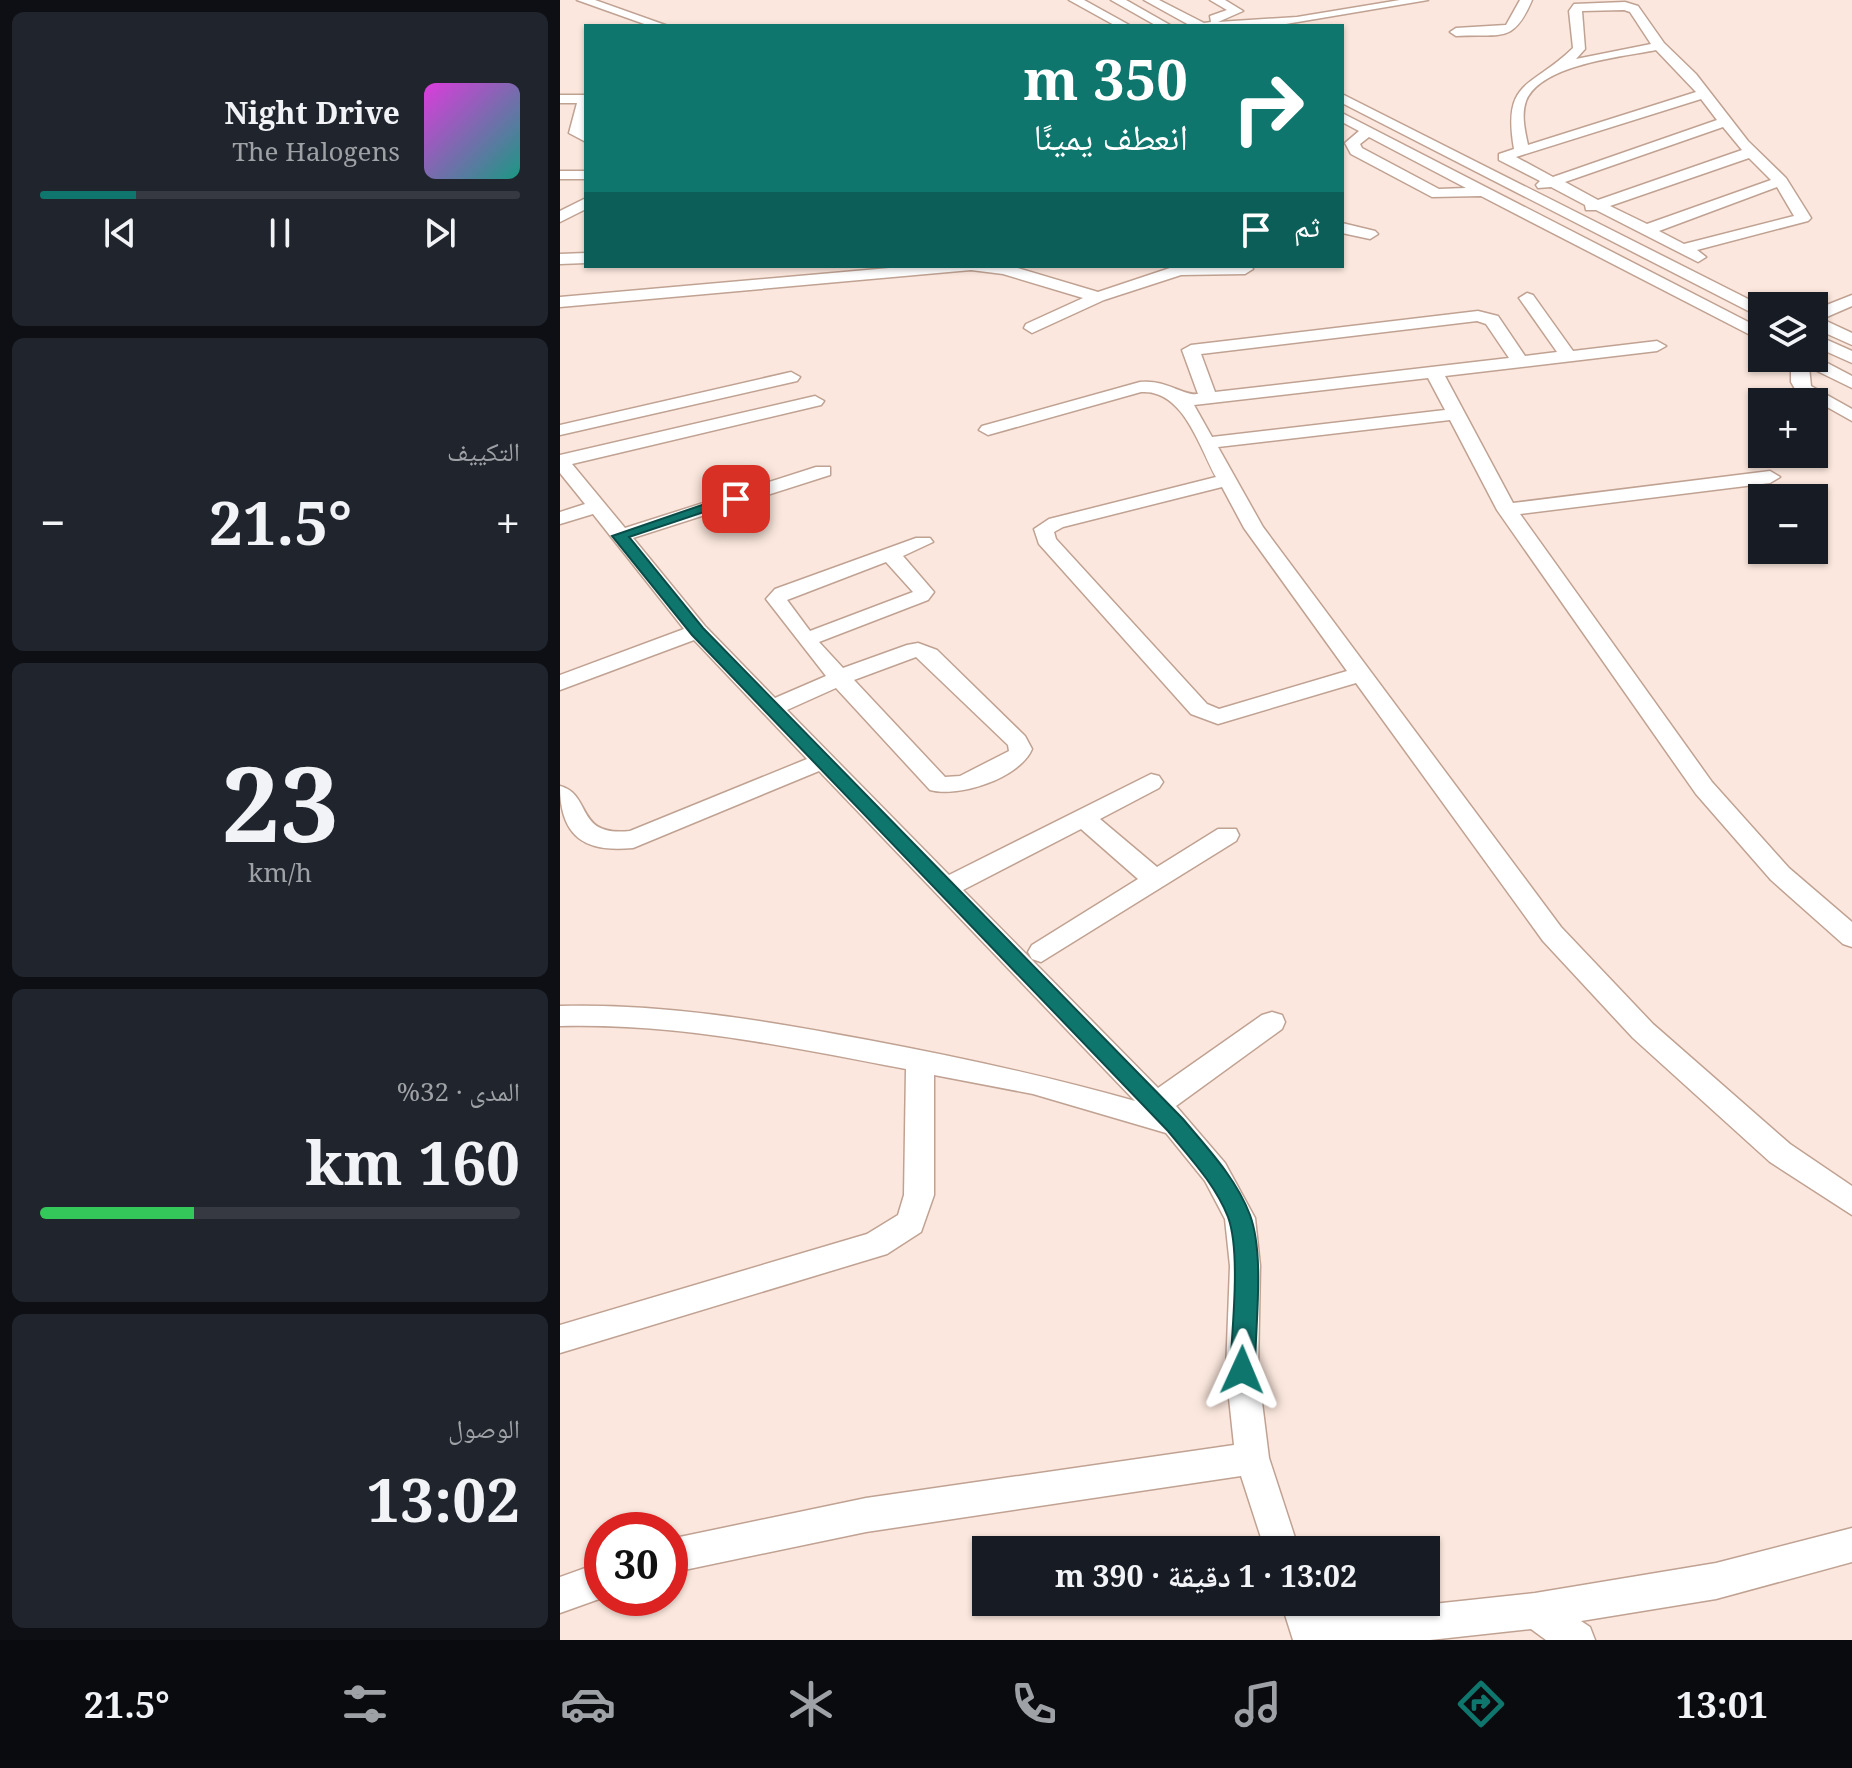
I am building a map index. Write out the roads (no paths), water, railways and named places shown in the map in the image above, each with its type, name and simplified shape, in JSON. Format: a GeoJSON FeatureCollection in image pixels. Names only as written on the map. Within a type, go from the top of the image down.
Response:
{"type":"FeatureCollection","features":[{"type":"Feature","properties":{"kind":"street"},"geometry":{"type":"LineString","coordinates":[[583,0],[656,24]]}},
{"type":"Feature","properties":{"kind":"street"},"geometry":{"type":"LineString","coordinates":[[1075,0],[1121,24]]}},
{"type":"Feature","properties":{"kind":"street"},"geometry":{"type":"LineString","coordinates":[[1117,0],[1163,24]]}},
{"type":"Feature","properties":{"kind":"street"},"geometry":{"type":"LineString","coordinates":[[1154,2],[1177,0]]}},
{"type":"Feature","properties":{"kind":"street"},"geometry":{"type":"LineString","coordinates":[[1204,24],[1237,11],[1216,0]]}},
{"type":"Feature","properties":{"kind":"street"},"geometry":{"type":"LineString","coordinates":[[1225,24],[1297,21],[1422,0]]}},
{"type":"Feature","properties":{"kind":"street"},"geometry":{"type":"LineString","coordinates":[[1456,32],[1509,29],[1515,25],[1526,0]]}},
{"type":"Feature","properties":{"kind":"street"},"geometry":{"type":"LineString","coordinates":[[1154,2],[1199,24]]}},
{"type":"Feature","properties":{"kind":"street"},"geometry":{"type":"LineString","coordinates":[[1565,65],[1579,49],[1575,11],[1578,7],[1625,6],[1634,9],[1659,46],[1705,94],[1751,152],[1781,181],[1803,218],[1683,249]]}},
{"type":"Feature","properties":{"kind":"street"},"geometry":{"type":"LineString","coordinates":[[1105,15],[1133,8]]}},
{"type":"Feature","properties":{"kind":"street"},"geometry":{"type":"LineString","coordinates":[[1522,151],[1514,116],[1518,103],[1538,80],[1565,65],[1659,46]]}},
{"type":"Feature","properties":{"kind":"street"},"geometry":{"type":"LineString","coordinates":[[1475,167],[1705,94]]}},
{"type":"Feature","properties":{"kind":"street"},"geometry":{"type":"LineString","coordinates":[[560,99],[584,99]]}},
{"type":"Feature","properties":{"kind":"street"},"geometry":{"type":"LineString","coordinates":[[1344,99],[1748,306]]}},
{"type":"Feature","properties":{"kind":"street"},"geometry":{"type":"LineString","coordinates":[[584,106],[576,133],[584,137]]}},
{"type":"Feature","properties":{"kind":"street"},"geometry":{"type":"LineString","coordinates":[[1344,118],[1748,329]]}},
{"type":"Feature","properties":{"kind":"street"},"geometry":{"type":"LineString","coordinates":[[1524,192],[1726,121]]}},
{"type":"Feature","properties":{"kind":"street"},"geometry":{"type":"LineString","coordinates":[[1368,131],[1347,143],[1356,151],[1437,194],[1482,191]]}},
{"type":"Feature","properties":{"kind":"street"},"geometry":{"type":"LineString","coordinates":[[1569,214],[1751,152]]}},
{"type":"Feature","properties":{"kind":"street"},"geometry":{"type":"LineString","coordinates":[[1504,157],[1702,261],[1686,274]]}},
{"type":"Feature","properties":{"kind":"street"},"geometry":{"type":"LineString","coordinates":[[560,175],[584,175]]}},
{"type":"Feature","properties":{"kind":"street"},"geometry":{"type":"LineString","coordinates":[[1646,230],[1781,181]]}},
{"type":"Feature","properties":{"kind":"street"},"geometry":{"type":"LineString","coordinates":[[560,217],[584,204]]}},
{"type":"Feature","properties":{"kind":"street"},"geometry":{"type":"LineString","coordinates":[[1344,228],[1370,234]]}},
{"type":"Feature","properties":{"kind":"street"},"geometry":{"type":"LineString","coordinates":[[560,259],[584,258]]}},
{"type":"Feature","properties":{"kind":"street"},"geometry":{"type":"LineString","coordinates":[[811,279],[823,268]]}},
{"type":"Feature","properties":{"kind":"street"},"geometry":{"type":"LineString","coordinates":[[560,302],[942,268]]}},
{"type":"Feature","properties":{"kind":"street"},"geometry":{"type":"LineString","coordinates":[[995,268],[1098,297]]}},
{"type":"Feature","properties":{"kind":"street"},"geometry":{"type":"LineString","coordinates":[[1032,328],[1098,297],[1179,270],[1245,269]]}},
{"type":"Feature","properties":{"kind":"street"},"geometry":{"type":"LineString","coordinates":[[1527,298],[1568,356]]}},
{"type":"Feature","properties":{"kind":"street"},"geometry":{"type":"LineString","coordinates":[[1828,311],[1852,300]]}},
{"type":"Feature","properties":{"kind":"street"},"geometry":{"type":"LineString","coordinates":[[1208,398],[1191,350],[1478,316],[1492,320],[1520,362]]}},
{"type":"Feature","properties":{"kind":"street"},"geometry":{"type":"LineString","coordinates":[[1828,326],[1852,340]]}},
{"type":"Feature","properties":{"kind":"street"},"geometry":{"type":"LineString","coordinates":[[1183,401],[1657,346]]}},
{"type":"Feature","properties":{"kind":"street"},"geometry":{"type":"LineString","coordinates":[[1828,346],[1852,358]]}},
{"type":"Feature","properties":{"kind":"street"},"geometry":{"type":"LineString","coordinates":[[1828,371],[1852,383]]}},
{"type":"Feature","properties":{"kind":"street"},"geometry":{"type":"LineString","coordinates":[[1434,372],[1507,510],[1704,788],[1780,874],[1852,937]]}},
{"type":"Feature","properties":{"kind":"street"},"geometry":{"type":"LineString","coordinates":[[1801,372],[1800,382],[1804,389],[1852,416]]}},
{"type":"Feature","properties":{"kind":"street"},"geometry":{"type":"LineString","coordinates":[[560,430],[791,377]]}},
{"type":"Feature","properties":{"kind":"street"},"geometry":{"type":"LineString","coordinates":[[988,430],[1140,387],[1160,385],[1174,391],[1183,401],[1254,528],[1552,934],[1643,1031],[1780,1153],[1852,1202]]}},
{"type":"Feature","properties":{"kind":"street"},"geometry":{"type":"LineString","coordinates":[[815,401],[560,461],[697,631],[1166,1115],[1215,1172],[1240,1218],[1245,1266],[1242,1370],[1252,1458],[1277,1536]]}},
{"type":"Feature","properties":{"kind":"street"},"geometry":{"type":"LineString","coordinates":[[1206,443],[1456,414]]}},
{"type":"Feature","properties":{"kind":"street"},"geometry":{"type":"LineString","coordinates":[[620,536],[823,471]]}},
{"type":"Feature","properties":{"kind":"street"},"geometry":{"type":"LineString","coordinates":[[1507,510],[1770,477]]}},
{"type":"Feature","properties":{"kind":"street"},"geometry":{"type":"LineString","coordinates":[[1227,480],[1056,523],[1044,529],[1046,540],[1199,709],[1218,717],[1360,674]]}},
{"type":"Feature","properties":{"kind":"street"},"geometry":{"type":"LineString","coordinates":[[560,518],[596,507]]}},
{"type":"Feature","properties":{"kind":"street"},"geometry":{"type":"LineString","coordinates":[[772,708],[843,679],[918,650],[929,655],[1021,749],[1018,756],[961,784],[948,787],[938,784],[843,679],[807,639],[777,607],[776,599],[782,593],[923,542]]}},
{"type":"Feature","properties":{"kind":"street"},"geometry":{"type":"LineString","coordinates":[[807,639],[921,596],[924,592],[890,554]]}},
{"type":"Feature","properties":{"kind":"street"},"geometry":{"type":"LineString","coordinates":[[560,683],[697,631]]}},
{"type":"Feature","properties":{"kind":"street"},"geometry":{"type":"LineString","coordinates":[[560,794],[587,834],[606,843],[633,839],[823,761]]}},
{"type":"Feature","properties":{"kind":"street"},"geometry":{"type":"LineString","coordinates":[[946,888],[1151,782]]}},
{"type":"Feature","properties":{"kind":"street"},"geometry":{"type":"LineString","coordinates":[[1083,817],[1155,880]]}},
{"type":"Feature","properties":{"kind":"street"},"geometry":{"type":"LineString","coordinates":[[1041,952],[1227,835]]}},
{"type":"Feature","properties":{"kind":"street"},"geometry":{"type":"LineString","coordinates":[[560,1016],[629,1014],[786,1035],[1033,1083],[1166,1115]]}},
{"type":"Feature","properties":{"kind":"street"},"geometry":{"type":"LineString","coordinates":[[1166,1115],[1272,1022]]}},
{"type":"Feature","properties":{"kind":"street"},"geometry":{"type":"LineString","coordinates":[[560,1339],[876,1245],[910,1223],[919,1195],[920,1061]]}},
{"type":"Feature","properties":{"kind":"street"},"geometry":{"type":"LineString","coordinates":[[688,1552],[866,1515],[1252,1458]]}},
{"type":"Feature","properties":{"kind":"street"},"geometry":{"type":"LineString","coordinates":[[1307,1626],[1535,1611],[1716,1581],[1852,1545]]}},
{"type":"Feature","properties":{"kind":"street"},"geometry":{"type":"LineString","coordinates":[[560,1595],[584,1586]]}},
{"type":"Feature","properties":{"kind":"street"},"geometry":{"type":"LineString","coordinates":[[1535,1611],[1577,1640]]}}]}
